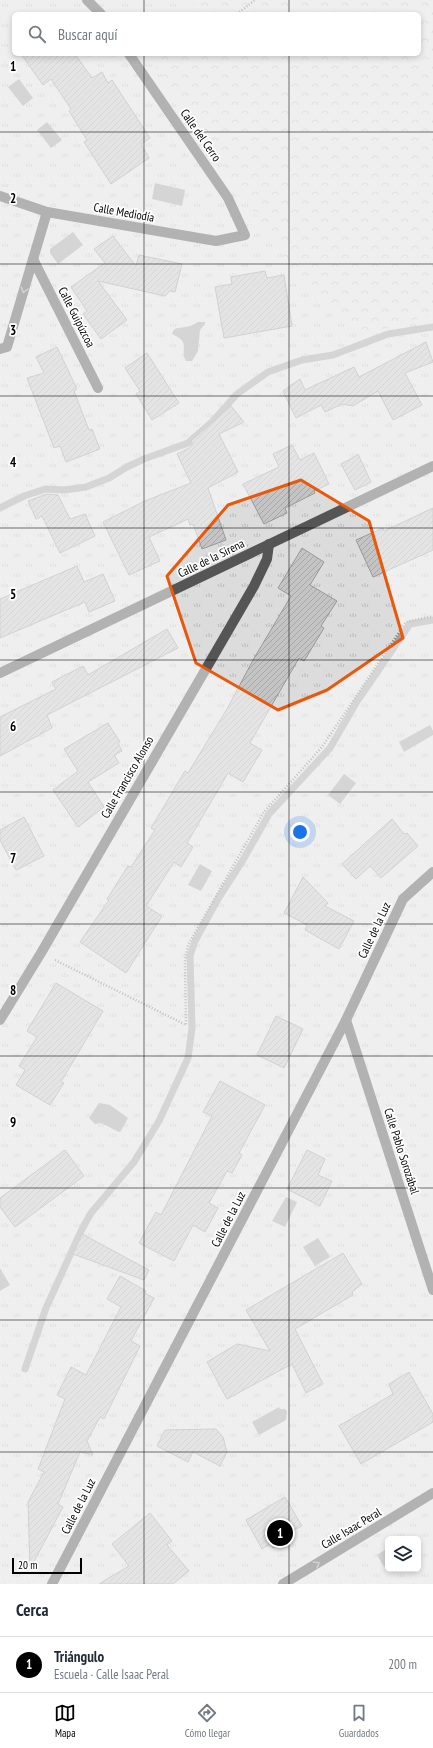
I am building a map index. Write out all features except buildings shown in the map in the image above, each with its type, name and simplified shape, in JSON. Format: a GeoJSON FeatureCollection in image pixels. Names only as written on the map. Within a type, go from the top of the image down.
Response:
{"type":"FeatureCollection","features":[{"type":"Feature","properties":{"kind":"street"},"geometry":{"type":"LineString","coordinates":[[87,0],[99,12]]}},
{"type":"Feature","properties":{"kind":"street","name":"Calle del Cerro"},"geometry":{"type":"LineString","coordinates":[[130,56],[228,198],[245,235]]}},
{"type":"Feature","properties":{"kind":"street","name":"Calle Mediodía"},"geometry":{"type":"LineString","coordinates":[[0,196],[47,212],[216,241],[245,235]]}},
{"type":"Feature","properties":{"kind":"street"},"geometry":{"type":"LineString","coordinates":[[0,350],[7,347],[47,212]]}},
{"type":"Feature","properties":{"kind":"street","name":"Calle Guipúzcoa"},"geometry":{"type":"LineString","coordinates":[[33,259],[98,388]]}},
{"type":"Feature","properties":{"kind":"street","name":"Calle de la Sirena"},"geometry":{"type":"LineString","coordinates":[[0,673],[433,466]]}},
{"type":"Feature","properties":{"kind":"street","name":"Calle Francisco Alonso"},"geometry":{"type":"LineString","coordinates":[[0,1020],[254,586],[267,559],[269,544]]}},
{"type":"Feature","properties":{"kind":"street","name":"Calle de la Luz"},"geometry":{"type":"LineString","coordinates":[[52,1584],[346,1020],[403,899],[433,872]]}},
{"type":"Feature","properties":{"kind":"street","name":"Calle Pablo Sorozábal"},"geometry":{"type":"LineString","coordinates":[[346,1020],[433,1290]]}},
{"type":"Feature","properties":{"kind":"street","name":"Calle Isaac Peral"},"geometry":{"type":"LineString","coordinates":[[283,1584],[433,1493]]}},
{"type":"Feature","properties":{"kind":"path"},"geometry":{"type":"LineString","coordinates":[[240,12],[255,0]]}},
{"type":"Feature","properties":{"kind":"path"},"geometry":{"type":"LineString","coordinates":[[40,953],[186,1025],[185,960],[188,945],[264,812],[322,748],[406,622],[433,616]]}},
{"type":"Feature","properties":{"kind":"highlighted area"},"geometry":{"type":"Polygon","coordinates":[[[301,480],[369,521],[403,638],[327,690],[278,710],[196,663],[167,576],[228,505],[301,480]]]}},
{"type":"Feature","properties":{"kind":"green space"},"geometry":{"type":"Polygon","coordinates":[[[0,0],[433,0],[433,1584],[0,1584],[0,0]]]}},
{"type":"Feature","properties":{"kind":"green space"},"geometry":{"type":"Polygon","coordinates":[[[202,0],[433,0],[433,314],[386,329],[355,332],[293,270],[149,56],[421,56],[421,12],[184,12],[202,0]]]}},
{"type":"Feature","properties":{"kind":"shaded area"},"geometry":{"type":"Polygon","coordinates":[[[19,79],[33,98],[23,106],[8,87],[19,79]]]}},
{"type":"Feature","properties":{"kind":"shaded area"},"geometry":{"type":"Polygon","coordinates":[[[47,122],[62,140],[51,148],[37,130],[47,122]]]}},
{"type":"Feature","properties":{"kind":"shaded area"},"geometry":{"type":"Polygon","coordinates":[[[155,183],[185,190],[182,206],[152,199],[155,183]]]}},
{"type":"Feature","properties":{"kind":"shaded area"},"geometry":{"type":"Polygon","coordinates":[[[73,232],[83,245],[58,264],[50,253],[50,249],[73,232]]]}},
{"type":"Feature","properties":{"kind":"shaded area"},"geometry":{"type":"Polygon","coordinates":[[[198,322],[205,322],[205,324],[200,330],[198,351],[192,361],[186,361],[184,357],[184,346],[182,340],[172,334],[175,329],[189,326],[198,322]]]}},
{"type":"Feature","properties":{"kind":"shaded area"},"geometry":{"type":"Polygon","coordinates":[[[430,725],[433,735],[404,752],[399,742],[430,725]]]}},
{"type":"Feature","properties":{"kind":"shaded area"},"geometry":{"type":"Polygon","coordinates":[[[344,774],[356,783],[340,804],[328,795],[344,774]]]}},
{"type":"Feature","properties":{"kind":"shaded area"},"geometry":{"type":"Polygon","coordinates":[[[200,864],[212,871],[201,891],[188,885],[200,864]]]}},
{"type":"Feature","properties":{"kind":"shaded area"},"geometry":{"type":"Polygon","coordinates":[[[99,1103],[110,1105],[128,1118],[121,1131],[119,1132],[101,1123],[95,1124],[89,1118],[99,1103]]]}},
{"type":"Feature","properties":{"kind":"shaded area"},"geometry":{"type":"Polygon","coordinates":[[[286,1197],[297,1202],[285,1227],[272,1221],[286,1197]]]}},
{"type":"Feature","properties":{"kind":"shaded area"},"geometry":{"type":"Polygon","coordinates":[[[318,1238],[330,1257],[315,1266],[303,1247],[318,1238]]]}},
{"type":"Feature","properties":{"kind":"shaded area"},"geometry":{"type":"Polygon","coordinates":[[[0,1268],[10,1285],[0,1291],[0,1268]]]}},
{"type":"Feature","properties":{"kind":"shaded area"},"geometry":{"type":"Polygon","coordinates":[[[279,1407],[280,1409],[285,1409],[287,1411],[286,1420],[259,1435],[252,1422],[279,1407]]]}},
{"type":"Feature","properties":{"kind":"shaded area"},"geometry":{"type":"Polygon","coordinates":[[[385,1550],[385,1566],[384,1567],[377,1555],[385,1550]]]}},
{"type":"Feature","properties":{"kind":"waterway"},"geometry":{"type":"LineString","coordinates":[[0,508],[24,496],[45,489],[64,490],[86,487],[109,478],[144,459],[188,443],[211,423],[237,394],[268,372],[302,360],[333,355],[388,334],[433,327]]}},
{"type":"Feature","properties":{"kind":"waterway"},"geometry":{"type":"LineString","coordinates":[[25,1369],[46,1308],[81,1231],[91,1213],[134,1162],[159,1121],[188,1058],[192,1028],[190,956],[195,941],[218,899],[243,860],[269,814],[330,748],[356,703],[410,624],[433,620]]}},
{"type":"Feature","properties":{"kind":"place","name":"Triángulo"},"geometry":{"type":"Point","coordinates":[280,1533]}}]}
